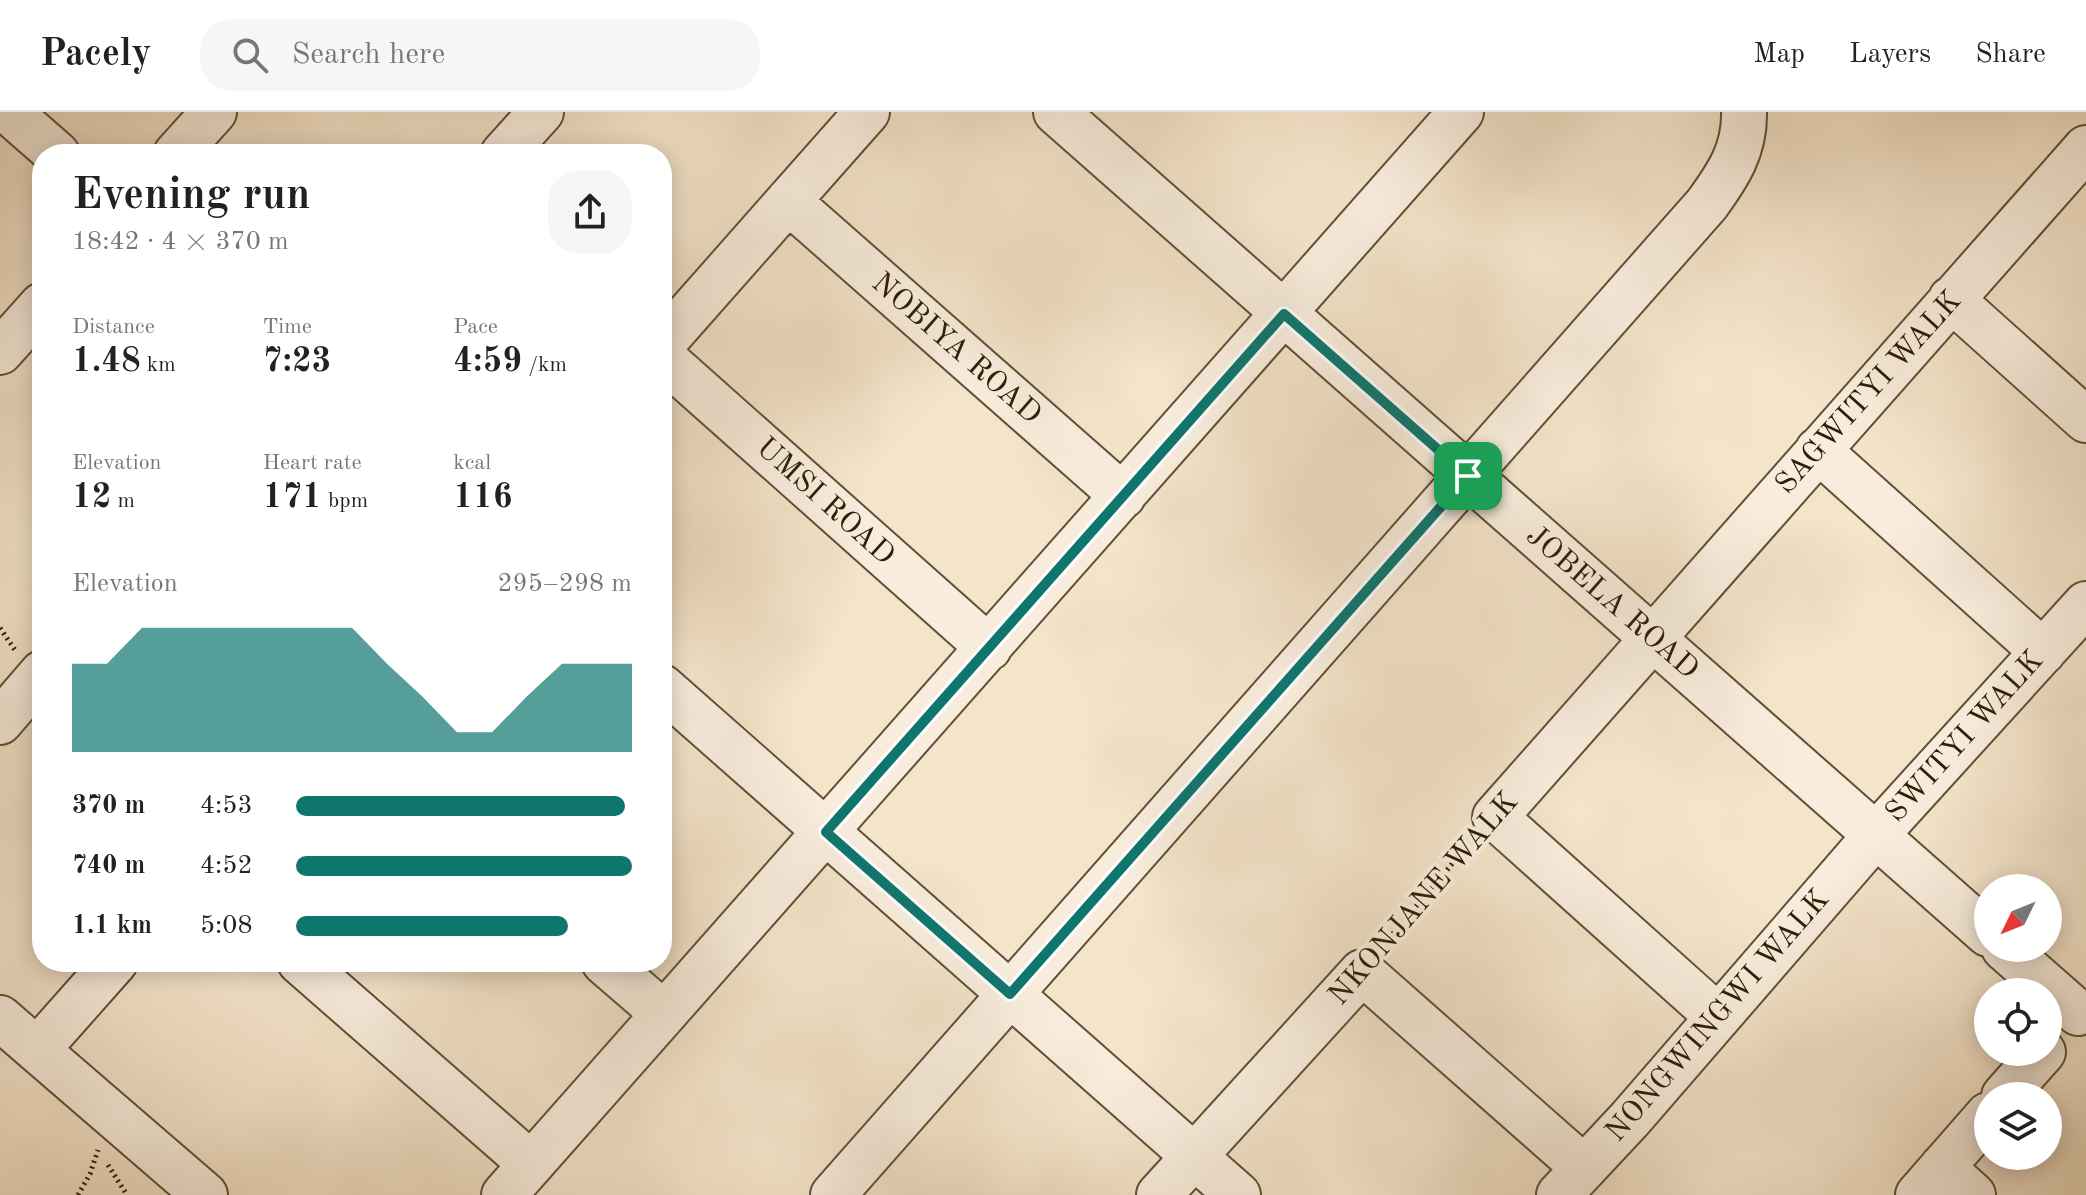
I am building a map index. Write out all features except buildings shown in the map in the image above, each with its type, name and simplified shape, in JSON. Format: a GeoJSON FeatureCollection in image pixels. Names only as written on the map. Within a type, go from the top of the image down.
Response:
{"type":"FeatureCollection","features":[{"type":"Feature","properties":{"kind":"street"},"geometry":{"type":"LineString","coordinates":[[9,112],[46,144]]}},
{"type":"Feature","properties":{"kind":"street"},"geometry":{"type":"LineString","coordinates":[[185,144],[214,112]]}},
{"type":"Feature","properties":{"kind":"street"},"geometry":{"type":"LineString","coordinates":[[512,144],[541,112]]}},
{"type":"Feature","properties":{"kind":"street"},"geometry":{"type":"LineString","coordinates":[[672,333],[867,112]]}},
{"type":"Feature","properties":{"kind":"street","name":"JOBELA ROAD"},"geometry":{"type":"LineString","coordinates":[[1056,112],[1974,922]]}},
{"type":"Feature","properties":{"kind":"street"},"geometry":{"type":"LineString","coordinates":[[310,972],[517,1180],[1461,112]]}},
{"type":"Feature","properties":{"kind":"street"},"geometry":{"type":"LineString","coordinates":[[833,1195],[1707,204],[1737,158],[1745,135],[1744,112]]}},
{"type":"Feature","properties":{"kind":"street","name":"SAGWITYI WALK"},"geometry":{"type":"LineString","coordinates":[[1652,639],[2086,148]]}},
{"type":"Feature","properties":{"kind":"street","name":"NOBIYA ROAD"},"geometry":{"type":"LineString","coordinates":[[788,201],[1123,496]]}},
{"type":"Feature","properties":{"kind":"street"},"geometry":{"type":"LineString","coordinates":[[1951,299],[2086,420]]}},
{"type":"Feature","properties":{"kind":"street"},"geometry":{"type":"LineString","coordinates":[[0,352],[32,316]]}},
{"type":"Feature","properties":{"kind":"street","name":"UMSI ROAD"},"geometry":{"type":"LineString","coordinates":[[672,366],[989,648]]}},
{"type":"Feature","properties":{"kind":"street"},"geometry":{"type":"LineString","coordinates":[[1818,450],[2043,652]]}},
{"type":"Feature","properties":{"kind":"street","name":"SWITYI WALK"},"geometry":{"type":"LineString","coordinates":[[1876,835],[2086,604]]}},
{"type":"Feature","properties":{"kind":"street","name":"NKONJANE WALK"},"geometry":{"type":"LineString","coordinates":[[1495,817],[1652,639]]}},
{"type":"Feature","properties":{"kind":"street"},"geometry":{"type":"LineString","coordinates":[[0,722],[32,685]]}},
{"type":"Feature","properties":{"kind":"street"},"geometry":{"type":"LineString","coordinates":[[672,696],[1238,1195]]}},
{"type":"Feature","properties":{"kind":"street"},"geometry":{"type":"LineString","coordinates":[[1495,817],[1717,1016]]}},
{"type":"Feature","properties":{"kind":"street","name":"NONGWINGWI WALK"},"geometry":{"type":"LineString","coordinates":[[1571,1181],[1630,1119],[1876,835]]}},
{"type":"Feature","properties":{"kind":"street"},"geometry":{"type":"LineString","coordinates":[[2022,962],[2082,1008],[2062,1030]]}},
{"type":"Feature","properties":{"kind":"street"},"geometry":{"type":"LineString","coordinates":[[37,1050],[106,972]]}},
{"type":"Feature","properties":{"kind":"street"},"geometry":{"type":"LineString","coordinates":[[616,972],[664,1014]]}},
{"type":"Feature","properties":{"kind":"street"},"geometry":{"type":"LineString","coordinates":[[1362,972],[1571,1181]]}},
{"type":"Feature","properties":{"kind":"street","name":"NKONJANE WALK"},"geometry":{"type":"LineString","coordinates":[[1159,1195],[1362,972]]}},
{"type":"Feature","properties":{"kind":"street"},"geometry":{"type":"LineString","coordinates":[[0,1018],[205,1195]]}},
{"type":"Feature","properties":{"kind":"street"},"geometry":{"type":"LineString","coordinates":[[2016,1082],[2031,1066]]}},
{"type":"Feature","properties":{"kind":"street"},"geometry":{"type":"LineString","coordinates":[[1944,1186],[1974,1138]]}},
{"type":"Feature","properties":{"kind":"path","name":"NKONJANE WALK"},"geometry":{"type":"LineString","coordinates":[[1362,972],[1434,882],[1495,817]]}},
{"type":"Feature","properties":{"kind":"path"},"geometry":{"type":"LineString","coordinates":[[78,1195],[90,1174],[98,1149]]}},
{"type":"Feature","properties":{"kind":"route"},"geometry":{"type":"LineString","coordinates":[[1284,314],[1468,476],[1010,994],[826,832],[1284,314]]}}]}
